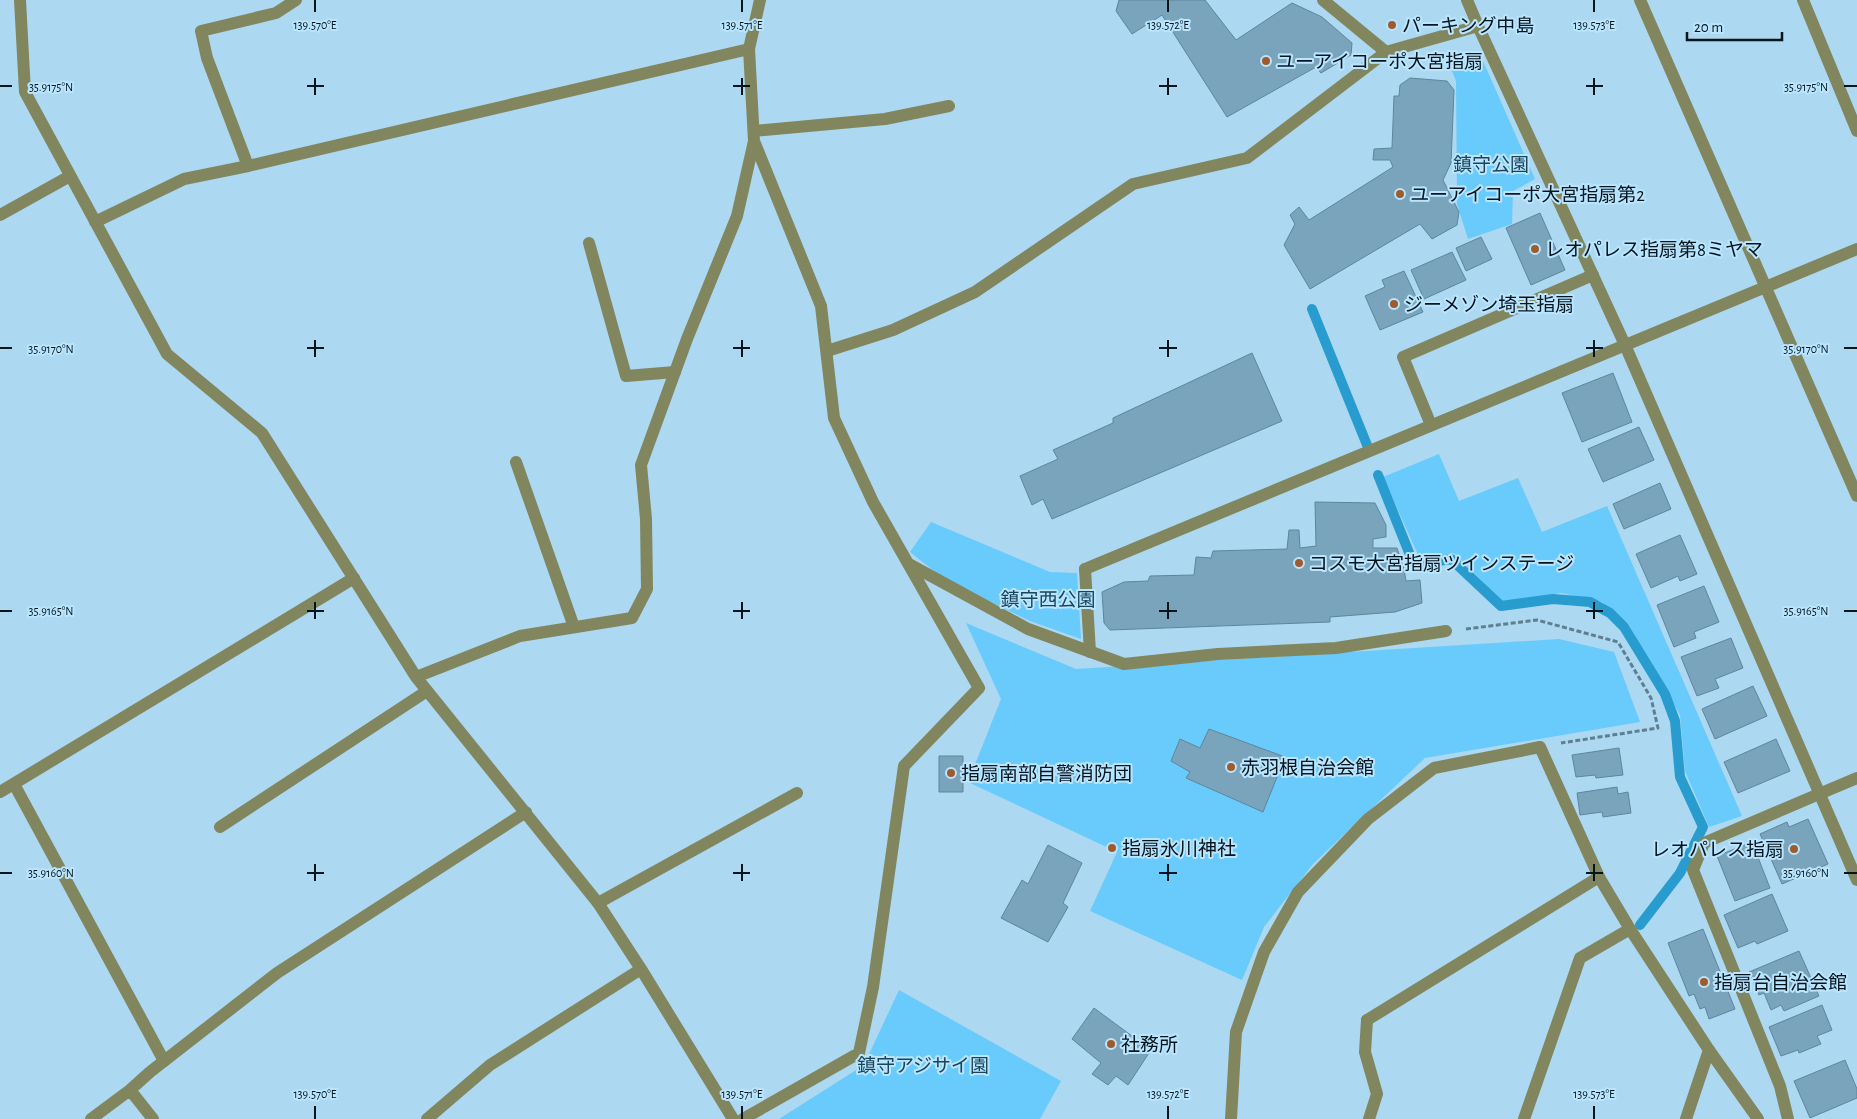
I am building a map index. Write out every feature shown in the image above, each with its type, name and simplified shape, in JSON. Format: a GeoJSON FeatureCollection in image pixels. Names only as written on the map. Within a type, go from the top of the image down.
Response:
{"type":"FeatureCollection","features":[{"type":"Feature","properties":{"kind":"street"},"geometry":{"type":"LineString","coordinates":[[20,0],[25,92],[167,354],[262,433],[416,677],[598,904],[641,969],[733,1119]]}},
{"type":"Feature","properties":{"kind":"street"},"geometry":{"type":"LineString","coordinates":[[248,166],[207,58],[201,31],[276,13],[296,0]]}},
{"type":"Feature","properties":{"kind":"street"},"geometry":{"type":"LineString","coordinates":[[416,677],[520,636],[632,618],[647,589],[646,519],[641,465],[675,372],[737,216],[754,136],[749,49],[760,0]]}},
{"type":"Feature","properties":{"kind":"street"},"geometry":{"type":"LineString","coordinates":[[1323,0],[1386,52]]}},
{"type":"Feature","properties":{"kind":"street"},"geometry":{"type":"LineString","coordinates":[[1467,0],[1626,345],[1857,880]]}},
{"type":"Feature","properties":{"kind":"street"},"geometry":{"type":"LineString","coordinates":[[1640,0],[1857,496]]}},
{"type":"Feature","properties":{"kind":"street"},"geometry":{"type":"LineString","coordinates":[[1802,0],[1857,131]]}},
{"type":"Feature","properties":{"kind":"street"},"geometry":{"type":"LineString","coordinates":[[827,351],[894,330],[975,292],[1133,184],[1247,158],[1386,52],[1478,26]]}},
{"type":"Feature","properties":{"kind":"street"},"geometry":{"type":"LineString","coordinates":[[95,222],[184,179],[248,166],[749,49]]}},
{"type":"Feature","properties":{"kind":"street"},"geometry":{"type":"LineString","coordinates":[[754,136],[885,119],[949,106]]}},
{"type":"Feature","properties":{"kind":"street"},"geometry":{"type":"LineString","coordinates":[[743,1119],[859,1053],[872,987],[904,766],[979,688],[873,502],[834,418],[820,306],[754,136]]}},
{"type":"Feature","properties":{"kind":"street"},"geometry":{"type":"LineString","coordinates":[[0,215],[70,176]]}},
{"type":"Feature","properties":{"kind":"street"},"geometry":{"type":"LineString","coordinates":[[589,243],[626,376],[675,372]]}},
{"type":"Feature","properties":{"kind":"street"},"geometry":{"type":"LineString","coordinates":[[1090,652],[1085,569],[1857,249]]}},
{"type":"Feature","properties":{"kind":"street"},"geometry":{"type":"LineString","coordinates":[[1432,426],[1403,357],[1593,275]]}},
{"type":"Feature","properties":{"kind":"street"},"geometry":{"type":"LineString","coordinates":[[516,462],[574,627]]}},
{"type":"Feature","properties":{"kind":"street"},"geometry":{"type":"LineString","coordinates":[[909,564],[1028,629],[1124,664],[1218,654],[1336,648],[1446,632]]}},
{"type":"Feature","properties":{"kind":"street"},"geometry":{"type":"LineString","coordinates":[[0,792],[354,578]]}},
{"type":"Feature","properties":{"kind":"street"},"geometry":{"type":"LineString","coordinates":[[220,828],[427,691]]}},
{"type":"Feature","properties":{"kind":"street"},"geometry":{"type":"LineString","coordinates":[[1231,1119],[1236,1032],[1264,952],[1298,892],[1368,819],[1434,768],[1540,747],[1599,877],[1630,929],[1709,1050],[1758,1119]]}},
{"type":"Feature","properties":{"kind":"street"},"geometry":{"type":"LineString","coordinates":[[1788,1119],[1780,1086],[1693,870],[1704,843],[1857,778]]}},
{"type":"Feature","properties":{"kind":"street"},"geometry":{"type":"LineString","coordinates":[[14,784],[164,1061]]}},
{"type":"Feature","properties":{"kind":"street"},"geometry":{"type":"LineString","coordinates":[[598,904],[797,793]]}},
{"type":"Feature","properties":{"kind":"street"},"geometry":{"type":"LineString","coordinates":[[90,1119],[130,1090],[164,1061],[277,973],[526,812]]}},
{"type":"Feature","properties":{"kind":"street"},"geometry":{"type":"LineString","coordinates":[[1369,1119],[1377,1094],[1365,1052],[1367,1020],[1599,877]]}},
{"type":"Feature","properties":{"kind":"street"},"geometry":{"type":"LineString","coordinates":[[1524,1119],[1580,958],[1630,929]]}},
{"type":"Feature","properties":{"kind":"street"},"geometry":{"type":"LineString","coordinates":[[427,1119],[490,1065],[641,969]]}},
{"type":"Feature","properties":{"kind":"street"},"geometry":{"type":"LineString","coordinates":[[1686,1119],[1709,1050]]}},
{"type":"Feature","properties":{"kind":"street"},"geometry":{"type":"LineString","coordinates":[[130,1090],[153,1119]]}},
{"type":"Feature","properties":{"kind":"path"},"geometry":{"type":"LineString","coordinates":[[1446,632],[1537,620],[1618,642],[1652,698],[1658,728],[1540,747]]}},
{"type":"Feature","properties":{"kind":"green space","name":"鎮守公園"},"geometry":{"type":"Polygon","coordinates":[[[1483,61],[1535,179],[1513,191],[1512,224],[1468,239],[1457,204],[1456,81],[1449,64],[1483,61]]]}},
{"type":"Feature","properties":{"kind":"green space"},"geometry":{"type":"Polygon","coordinates":[[[1439,454],[1459,501],[1518,478],[1542,532],[1607,506],[1742,816],[1709,827],[1685,771],[1680,715],[1629,625],[1602,602],[1561,593],[1504,603],[1454,553],[1420,559],[1383,477],[1439,454]]]}},
{"type":"Feature","properties":{"kind":"green space","name":"鎮守西公園"},"geometry":{"type":"Polygon","coordinates":[[[931,522],[1050,572],[1077,573],[1081,639],[1030,621],[944,579],[910,552],[931,522]]]}},
{"type":"Feature","properties":{"kind":"green space"},"geometry":{"type":"Polygon","coordinates":[[[966,623],[1076,669],[1559,639],[1614,652],[1640,722],[1425,758],[1313,864],[1264,927],[1242,980],[1090,911],[1117,852],[968,782],[1001,699],[966,623]]]}},
{"type":"Feature","properties":{"kind":"green space","name":"鎮守アジサイ園"},"geometry":{"type":"Polygon","coordinates":[[[899,990],[1061,1081],[1040,1119],[779,1119],[864,1065],[899,990]]]}},
{"type":"Feature","properties":{"kind":"building","name":"ユーアイコーポ大宮指扇"},"geometry":{"type":"Polygon","coordinates":[[[1119,0],[1205,0],[1236,40],[1292,3],[1322,17],[1352,43],[1351,55],[1321,73],[1316,67],[1227,117],[1162,15],[1132,34],[1116,11],[1119,0]]]}},
{"type":"Feature","properties":{"kind":"building","name":"ユーアイコーポ大宮指扇第2"},"geometry":{"type":"Polygon","coordinates":[[[1410,78],[1447,81],[1454,90],[1451,163],[1443,180],[1459,212],[1457,225],[1432,239],[1420,224],[1310,289],[1284,245],[1295,224],[1290,215],[1299,207],[1309,220],[1393,167],[1390,160],[1373,160],[1374,149],[1392,148],[1394,96],[1399,96],[1400,85],[1410,78]]]}},
{"type":"Feature","properties":{"kind":"building","name":"レオパレス指扇第8ミヤマ"},"geometry":{"type":"Polygon","coordinates":[[[1540,213],[1565,270],[1531,285],[1506,228],[1540,213]]]}},
{"type":"Feature","properties":{"kind":"building"},"geometry":{"type":"Polygon","coordinates":[[[1481,237],[1492,259],[1466,271],[1456,248],[1481,237]]]}},
{"type":"Feature","properties":{"kind":"building"},"geometry":{"type":"Polygon","coordinates":[[[1452,252],[1466,280],[1424,299],[1411,270],[1452,252]]]}},
{"type":"Feature","properties":{"kind":"building","name":"ジーメゾン埼玉指扇"},"geometry":{"type":"Polygon","coordinates":[[[1404,271],[1423,312],[1380,330],[1365,296],[1385,287],[1382,280],[1404,271]]]}},
{"type":"Feature","properties":{"kind":"building"},"geometry":{"type":"Polygon","coordinates":[[[1252,353],[1282,421],[1052,519],[1043,499],[1032,505],[1020,476],[1058,459],[1053,450],[1113,423],[1113,418],[1252,353]]]}},
{"type":"Feature","properties":{"kind":"building"},"geometry":{"type":"Polygon","coordinates":[[[1613,373],[1632,422],[1582,442],[1562,393],[1613,373]]]}},
{"type":"Feature","properties":{"kind":"building"},"geometry":{"type":"Polygon","coordinates":[[[1639,427],[1654,460],[1603,482],[1588,449],[1639,427]]]}},
{"type":"Feature","properties":{"kind":"building"},"geometry":{"type":"Polygon","coordinates":[[[1660,483],[1671,509],[1624,529],[1613,504],[1660,483]]]}},
{"type":"Feature","properties":{"kind":"building","name":"コスモ大宮指扇ツインステージ"},"geometry":{"type":"Polygon","coordinates":[[[1315,502],[1375,503],[1386,525],[1386,537],[1373,539],[1373,548],[1397,548],[1406,581],[1420,580],[1422,603],[1395,612],[1330,617],[1330,622],[1110,630],[1104,623],[1102,592],[1124,582],[1148,581],[1150,576],[1194,575],[1196,557],[1211,558],[1213,551],[1287,549],[1289,530],[1299,530],[1300,548],[1316,546],[1315,502]]]}},
{"type":"Feature","properties":{"kind":"building"},"geometry":{"type":"Polygon","coordinates":[[[1680,535],[1697,574],[1680,581],[1678,576],[1651,588],[1636,554],[1680,535]]]}},
{"type":"Feature","properties":{"kind":"building"},"geometry":{"type":"Polygon","coordinates":[[[1704,586],[1719,622],[1694,632],[1696,638],[1674,647],[1657,605],[1704,586]]]}},
{"type":"Feature","properties":{"kind":"building"},"geometry":{"type":"Polygon","coordinates":[[[1731,638],[1743,668],[1715,679],[1719,688],[1697,696],[1681,657],[1731,638]]]}},
{"type":"Feature","properties":{"kind":"building"},"geometry":{"type":"Polygon","coordinates":[[[1753,686],[1767,716],[1715,739],[1702,709],[1753,686]]]}},
{"type":"Feature","properties":{"kind":"building","name":"赤羽根自治会館"},"geometry":{"type":"Polygon","coordinates":[[[1209,729],[1285,757],[1263,812],[1186,778],[1190,772],[1171,761],[1180,739],[1200,748],[1209,729]]]}},
{"type":"Feature","properties":{"kind":"building"},"geometry":{"type":"Polygon","coordinates":[[[1776,739],[1790,771],[1738,793],[1724,762],[1776,739]]]}},
{"type":"Feature","properties":{"kind":"building"},"geometry":{"type":"Polygon","coordinates":[[[1619,748],[1623,775],[1596,778],[1595,775],[1576,777],[1572,755],[1619,748]]]}},
{"type":"Feature","properties":{"kind":"building"},"geometry":{"type":"Polygon","coordinates":[[[939,756],[963,756],[963,792],[939,792],[939,756]]]}},
{"type":"Feature","properties":{"kind":"building"},"geometry":{"type":"Polygon","coordinates":[[[1617,787],[1618,794],[1628,792],[1631,813],[1603,817],[1602,812],[1580,815],[1577,793],[1617,787]]]}},
{"type":"Feature","properties":{"kind":"building","name":"レオパレス指扇"},"geometry":{"type":"Polygon","coordinates":[[[1808,819],[1828,864],[1782,884],[1760,834],[1787,822],[1789,827],[1808,819]]]}},
{"type":"Feature","properties":{"kind":"building"},"geometry":{"type":"Polygon","coordinates":[[[1752,842],[1770,888],[1735,901],[1717,856],[1752,842]]]}},
{"type":"Feature","properties":{"kind":"building"},"geometry":{"type":"Polygon","coordinates":[[[1048,845],[1082,863],[1063,903],[1068,907],[1048,942],[1001,918],[1022,880],[1028,884],[1048,845]]]}},
{"type":"Feature","properties":{"kind":"building"},"geometry":{"type":"Polygon","coordinates":[[[1772,894],[1788,931],[1757,944],[1755,941],[1738,948],[1724,915],[1772,894]]]}},
{"type":"Feature","properties":{"kind":"building"},"geometry":{"type":"Polygon","coordinates":[[[1703,929],[1735,1009],[1709,1019],[1705,1007],[1700,1009],[1694,994],[1689,996],[1668,943],[1703,929]]]}},
{"type":"Feature","properties":{"kind":"building"},"geometry":{"type":"Polygon","coordinates":[[[1799,951],[1819,996],[1784,1011],[1781,1005],[1771,1010],[1764,993],[1759,995],[1749,972],[1799,951]]]}},
{"type":"Feature","properties":{"kind":"building"},"geometry":{"type":"Polygon","coordinates":[[[1822,1005],[1832,1030],[1817,1036],[1821,1044],[1799,1053],[1798,1050],[1781,1056],[1769,1027],[1822,1005]]]}},
{"type":"Feature","properties":{"kind":"building","name":"社務所"},"geometry":{"type":"Polygon","coordinates":[[[1094,1008],[1151,1050],[1128,1085],[1116,1076],[1108,1085],[1092,1074],[1101,1063],[1072,1039],[1094,1008]]]}},
{"type":"Feature","properties":{"kind":"building"},"geometry":{"type":"Polygon","coordinates":[[[1845,1060],[1857,1089],[1857,1098],[1810,1118],[1794,1081],[1845,1060]]]}},
{"type":"Feature","properties":{"kind":"waterway"},"geometry":{"type":"LineString","coordinates":[[1312,309],[1367,445]]}},
{"type":"Feature","properties":{"kind":"waterway"},"geometry":{"type":"LineString","coordinates":[[1378,475],[1414,565],[1451,559],[1501,606],[1553,599],[1590,602],[1610,613],[1624,627],[1665,694],[1675,721],[1680,777],[1703,827],[1680,873],[1640,925]]}},
{"type":"Feature","properties":{"kind":"place","name":"パーキング中島"},"geometry":{"type":"Point","coordinates":[1392,25]}},
{"type":"Feature","properties":{"kind":"place","name":"ユーアイコーポ大宮指扇"},"geometry":{"type":"Point","coordinates":[1266,61]}},
{"type":"Feature","properties":{"kind":"place","name":"ユーアイコーポ大宮指扇第2"},"geometry":{"type":"Point","coordinates":[1400,194]}},
{"type":"Feature","properties":{"kind":"place","name":"レオパレス指扇第8ミヤマ"},"geometry":{"type":"Point","coordinates":[1535,249]}},
{"type":"Feature","properties":{"kind":"place","name":"ジーメゾン埼玉指扇"},"geometry":{"type":"Point","coordinates":[1394,304]}},
{"type":"Feature","properties":{"kind":"place","name":"コスモ大宮指扇ツインステージ"},"geometry":{"type":"Point","coordinates":[1299,563]}},
{"type":"Feature","properties":{"kind":"place","name":"赤羽根自治会館"},"geometry":{"type":"Point","coordinates":[1231,767]}},
{"type":"Feature","properties":{"kind":"place","name":"指扇南部自警消防団"},"geometry":{"type":"Point","coordinates":[951,773]}},
{"type":"Feature","properties":{"kind":"place","name":"指扇氷川神社"},"geometry":{"type":"Point","coordinates":[1112,848]}},
{"type":"Feature","properties":{"kind":"place","name":"レオパレス指扇"},"geometry":{"type":"Point","coordinates":[1794,849]}},
{"type":"Feature","properties":{"kind":"place","name":"指扇台自治会館"},"geometry":{"type":"Point","coordinates":[1704,982]}},
{"type":"Feature","properties":{"kind":"place","name":"社務所"},"geometry":{"type":"Point","coordinates":[1111,1044]}}]}
